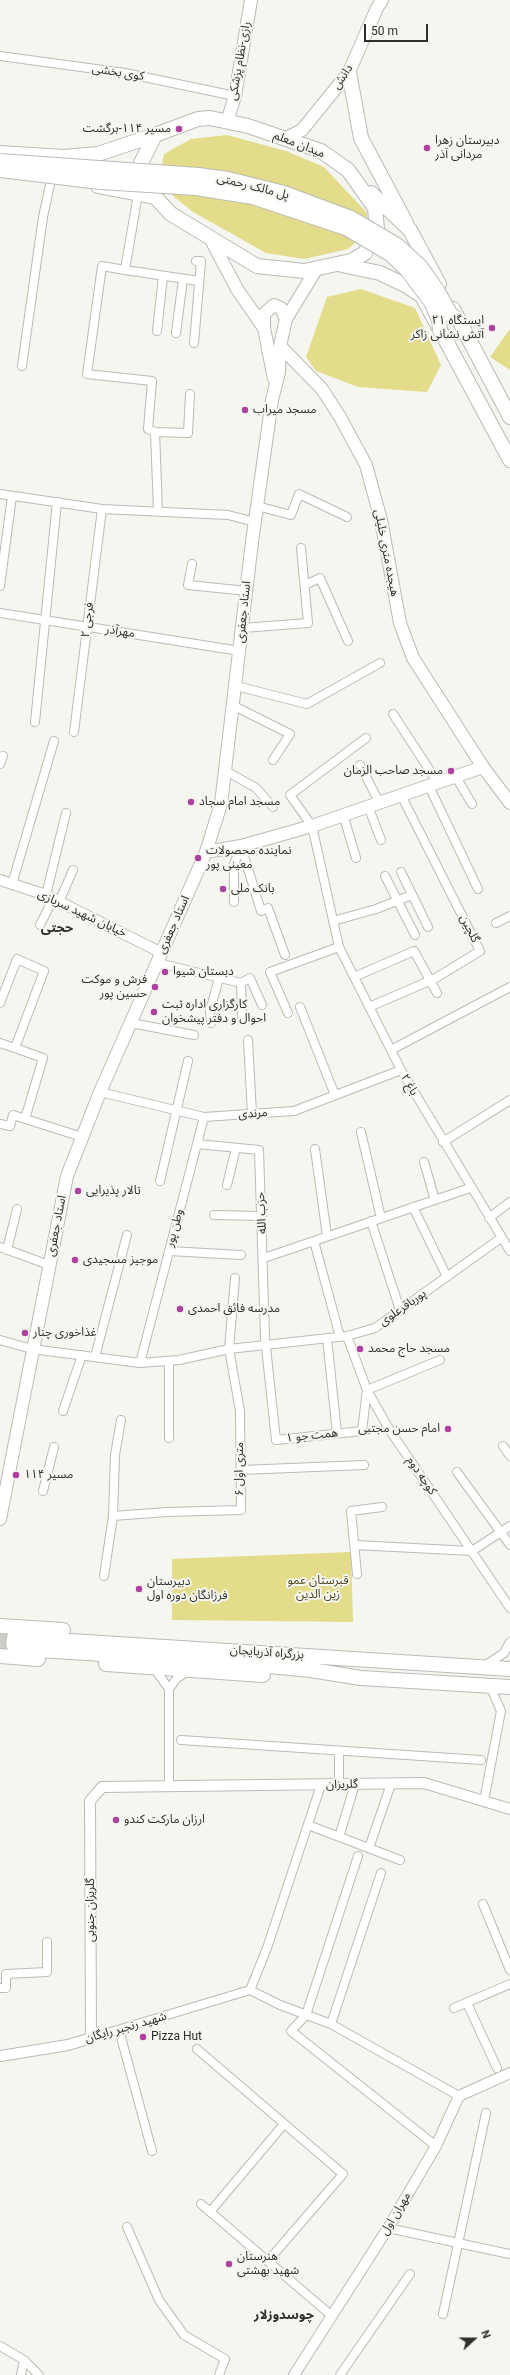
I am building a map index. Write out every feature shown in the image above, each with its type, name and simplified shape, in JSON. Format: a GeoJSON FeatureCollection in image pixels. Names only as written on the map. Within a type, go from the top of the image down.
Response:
{"type":"FeatureCollection","features":[{"type":"Feature","properties":{"kind":"highway"},"geometry":{"type":"LineString","coordinates":[[350,72],[361,138],[510,417]]}},
{"type":"Feature","properties":{"kind":"highway","name":"میدان معلم"},"geometry":{"type":"LineString","coordinates":[[210,118],[284,139],[321,151],[348,170],[375,208],[377,229],[366,253],[351,261],[304,271],[257,266],[171,214],[142,184],[141,163],[155,135],[198,119],[210,118]]}},
{"type":"Feature","properties":{"kind":"highway"},"geometry":{"type":"LineString","coordinates":[[0,153],[64,157],[98,154],[155,135]]}},
{"type":"Feature","properties":{"kind":"highway"},"geometry":{"type":"LineString","coordinates":[[96,186],[114,182],[117,173],[115,163],[98,154]]}},
{"type":"Feature","properties":{"kind":"highway","name":"پل مالک رحمتی"},"geometry":{"type":"LineString","coordinates":[[0,161],[198,175],[228,180],[284,193],[351,218],[397,246],[421,268],[437,290],[451,315],[459,320]]}},
{"type":"Feature","properties":{"kind":"highway","name":"پل مالک رحمتی"},"geometry":{"type":"LineString","coordinates":[[0,170],[100,182],[196,188],[253,197],[346,228],[390,254],[407,270],[431,302],[440,320],[440,330]]}},
{"type":"Feature","properties":{"kind":"highway"},"geometry":{"type":"LineString","coordinates":[[348,170],[404,226],[410,230]]}},
{"type":"Feature","properties":{"kind":"highway"},"geometry":{"type":"LineString","coordinates":[[0,176],[51,180],[96,186],[155,197]]}},
{"type":"Feature","properties":{"kind":"highway"},"geometry":{"type":"LineString","coordinates":[[427,262],[409,254],[401,257],[396,264],[396,269],[422,296],[510,460]]}},
{"type":"Feature","properties":{"kind":"highway"},"geometry":{"type":"LineString","coordinates":[[337,264],[380,273],[407,286],[422,296]]}},
{"type":"Feature","properties":{"kind":"highway"},"geometry":{"type":"LineString","coordinates":[[0,1626],[25,1643],[154,1668],[316,1678],[361,1678]]}},
{"type":"Feature","properties":{"kind":"highway"},"geometry":{"type":"LineString","coordinates":[[0,1656],[25,1643]]}},
{"type":"Feature","properties":{"kind":"highway","name":"بزرگراه آذربایجان"},"geometry":{"type":"LineString","coordinates":[[25,1643],[367,1660],[510,1669]]}},
{"type":"Feature","properties":{"kind":"highway","name":"بزرگراه آذربایجان"},"geometry":{"type":"LineString","coordinates":[[25,1643],[311,1670],[361,1678],[510,1687]]}},
{"type":"Feature","properties":{"kind":"main road","name":"رازی-نظام پزشکی"},"geometry":{"type":"LineString","coordinates":[[227,122],[235,96],[251,0]]}},
{"type":"Feature","properties":{"kind":"main road","name":"دانش"},"geometry":{"type":"LineString","coordinates":[[284,139],[302,130],[350,72],[377,8],[382,0]]}},
{"type":"Feature","properties":{"kind":"main road"},"geometry":{"type":"LineString","coordinates":[[209,236],[237,289],[264,328]]}},
{"type":"Feature","properties":{"kind":"main road","name":"استاد جعفری"},"geometry":{"type":"LineString","coordinates":[[0,1519],[67,1176],[100,1092],[206,852],[221,804],[257,506],[280,346],[286,319],[317,268]]}},
{"type":"Feature","properties":{"kind":"main road"},"geometry":{"type":"LineString","coordinates":[[275,388],[264,328],[264,314],[274,305],[281,308],[286,319]]}},
{"type":"Feature","properties":{"kind":"main road","name":"هیجده متری خلیلی"},"geometry":{"type":"LineString","coordinates":[[280,346],[322,389],[340,417],[366,465],[381,520],[400,623],[413,658],[483,767],[510,803]]}},
{"type":"Feature","properties":{"kind":"main road"},"geometry":{"type":"LineString","coordinates":[[206,852],[241,846],[312,826],[343,814],[483,767]]}},
{"type":"Feature","properties":{"kind":"street","name":"کوی بخشی"},"geometry":{"type":"LineString","coordinates":[[0,56],[131,74],[235,96]]}},
{"type":"Feature","properties":{"kind":"street"},"geometry":{"type":"LineString","coordinates":[[22,366],[43,217],[51,180]]}},
{"type":"Feature","properties":{"kind":"street"},"geometry":{"type":"LineString","coordinates":[[125,270],[138,194]]}},
{"type":"Feature","properties":{"kind":"street"},"geometry":{"type":"LineString","coordinates":[[194,343],[201,261],[196,261]]}},
{"type":"Feature","properties":{"kind":"street"},"geometry":{"type":"LineString","coordinates":[[190,394],[188,433],[155,432],[148,429],[152,381],[87,374],[102,266],[199,281]]}},
{"type":"Feature","properties":{"kind":"street"},"geometry":{"type":"LineString","coordinates":[[157,331],[163,276]]}},
{"type":"Feature","properties":{"kind":"street"},"geometry":{"type":"LineString","coordinates":[[176,333],[183,279]]}},
{"type":"Feature","properties":{"kind":"street"},"geometry":{"type":"LineString","coordinates":[[155,432],[158,511]]}},
{"type":"Feature","properties":{"kind":"street"},"geometry":{"type":"LineString","coordinates":[[0,494],[102,509],[228,515],[255,522]]}},
{"type":"Feature","properties":{"kind":"street"},"geometry":{"type":"LineString","coordinates":[[257,506],[291,515],[299,494],[347,517]]}},
{"type":"Feature","properties":{"kind":"street"},"geometry":{"type":"LineString","coordinates":[[0,586],[12,496]]}},
{"type":"Feature","properties":{"kind":"street"},"geometry":{"type":"LineString","coordinates":[[35,722],[58,502]]}},
{"type":"Feature","properties":{"kind":"street","name":"فرجی ۲"},"geometry":{"type":"LineString","coordinates":[[74,732],[102,509]]}},
{"type":"Feature","properties":{"kind":"street"},"geometry":{"type":"LineString","coordinates":[[242,628],[308,623],[301,548]]}},
{"type":"Feature","properties":{"kind":"street"},"geometry":{"type":"LineString","coordinates":[[192,564],[188,585],[247,591]]}},
{"type":"Feature","properties":{"kind":"street"},"geometry":{"type":"LineString","coordinates":[[305,585],[320,578],[348,641]]}},
{"type":"Feature","properties":{"kind":"street","name":"مهرآذر"},"geometry":{"type":"LineString","coordinates":[[0,613],[240,651]]}},
{"type":"Feature","properties":{"kind":"street"},"geometry":{"type":"LineString","coordinates":[[236,686],[307,704],[380,663]]}},
{"type":"Feature","properties":{"kind":"street"},"geometry":{"type":"LineString","coordinates":[[234,706],[290,734],[274,760]]}},
{"type":"Feature","properties":{"kind":"street"},"geometry":{"type":"LineString","coordinates":[[393,714],[433,785],[478,889]]}},
{"type":"Feature","properties":{"kind":"street"},"geometry":{"type":"LineString","coordinates":[[312,826],[290,795],[366,738]]}},
{"type":"Feature","properties":{"kind":"street"},"geometry":{"type":"LineString","coordinates":[[12,884],[54,741]]}},
{"type":"Feature","properties":{"kind":"street"},"geometry":{"type":"LineString","coordinates":[[360,765],[374,804],[381,840]]}},
{"type":"Feature","properties":{"kind":"street"},"geometry":{"type":"LineString","coordinates":[[226,771],[256,788],[273,807]]}},
{"type":"Feature","properties":{"kind":"street"},"geometry":{"type":"LineString","coordinates":[[456,777],[472,804]]}},
{"type":"Feature","properties":{"kind":"street","name":"گلچین"},"geometry":{"type":"LineString","coordinates":[[369,1007],[431,980],[480,951],[401,795]]}},
{"type":"Feature","properties":{"kind":"street"},"geometry":{"type":"LineString","coordinates":[[52,899],[66,813]]}},
{"type":"Feature","properties":{"kind":"street"},"geometry":{"type":"LineString","coordinates":[[343,814],[356,858]]}},
{"type":"Feature","properties":{"kind":"street","name":"باغ ۲"},"geometry":{"type":"LineString","coordinates":[[312,826],[339,947],[401,1070],[489,1218]]}},
{"type":"Feature","properties":{"kind":"street"},"geometry":{"type":"LineString","coordinates":[[234,902],[234,864],[241,846]]}},
{"type":"Feature","properties":{"kind":"street"},"geometry":{"type":"LineString","coordinates":[[241,846],[261,911],[268,908],[285,955]]}},
{"type":"Feature","properties":{"kind":"street"},"geometry":{"type":"LineString","coordinates":[[40,926],[52,899],[73,870]]}},
{"type":"Feature","properties":{"kind":"street"},"geometry":{"type":"LineString","coordinates":[[401,872],[428,927]]}},
{"type":"Feature","properties":{"kind":"street"},"geometry":{"type":"LineString","coordinates":[[386,876],[415,935]]}},
{"type":"Feature","properties":{"kind":"street","name":"خیابان شهید سربازی"},"geometry":{"type":"LineString","coordinates":[[0,881],[52,899],[160,958]]}},
{"type":"Feature","properties":{"kind":"street"},"geometry":{"type":"LineString","coordinates":[[333,921],[412,895]]}},
{"type":"Feature","properties":{"kind":"street"},"geometry":{"type":"LineString","coordinates":[[496,923],[510,916]]}},
{"type":"Feature","properties":{"kind":"street"},"geometry":{"type":"LineString","coordinates":[[288,1013],[270,972],[339,947]]}},
{"type":"Feature","properties":{"kind":"street"},"geometry":{"type":"LineString","coordinates":[[354,977],[414,951],[437,993]]}},
{"type":"Feature","properties":{"kind":"street"},"geometry":{"type":"LineString","coordinates":[[160,958],[219,978],[240,983],[250,978],[262,1005]]}},
{"type":"Feature","properties":{"kind":"street"},"geometry":{"type":"LineString","coordinates":[[0,1003],[17,959],[44,971],[15,1048]]}},
{"type":"Feature","properties":{"kind":"street"},"geometry":{"type":"LineString","coordinates":[[211,1024],[210,1010],[219,978]]}},
{"type":"Feature","properties":{"kind":"street"},"geometry":{"type":"LineString","coordinates":[[240,983],[242,1018]]}},
{"type":"Feature","properties":{"kind":"street"},"geometry":{"type":"LineString","coordinates":[[391,1050],[510,987]]}},
{"type":"Feature","properties":{"kind":"street"},"geometry":{"type":"LineString","coordinates":[[300,1007],[335,1095]]}},
{"type":"Feature","properties":{"kind":"street"},"geometry":{"type":"LineString","coordinates":[[131,1023],[194,1035]]}},
{"type":"Feature","properties":{"kind":"street"},"geometry":{"type":"LineString","coordinates":[[248,1040],[252,1114]]}},
{"type":"Feature","properties":{"kind":"street"},"geometry":{"type":"LineString","coordinates":[[0,1044],[43,1058],[25,1119]]}},
{"type":"Feature","properties":{"kind":"street"},"geometry":{"type":"LineString","coordinates":[[160,1181],[188,1061]]}},
{"type":"Feature","properties":{"kind":"street","name":"مرندی"},"geometry":{"type":"LineString","coordinates":[[100,1092],[177,1112],[204,1117],[294,1111],[401,1070]]}},
{"type":"Feature","properties":{"kind":"street"},"geometry":{"type":"LineString","coordinates":[[443,1142],[510,1100]]}},
{"type":"Feature","properties":{"kind":"street"},"geometry":{"type":"LineString","coordinates":[[0,1124],[10,1126],[13,1116],[82,1137]]}},
{"type":"Feature","properties":{"kind":"street","name":"وطن پور"},"geometry":{"type":"LineString","coordinates":[[140,1363],[204,1117]]}},
{"type":"Feature","properties":{"kind":"street"},"geometry":{"type":"LineString","coordinates":[[361,1132],[381,1218]]}},
{"type":"Feature","properties":{"kind":"street","name":"حزب الله"},"geometry":{"type":"LineString","coordinates":[[197,1144],[259,1150],[266,1342]]}},
{"type":"Feature","properties":{"kind":"street"},"geometry":{"type":"LineString","coordinates":[[227,1185],[236,1148]]}},
{"type":"Feature","properties":{"kind":"street"},"geometry":{"type":"LineString","coordinates":[[315,1149],[327,1236]]}},
{"type":"Feature","properties":{"kind":"street"},"geometry":{"type":"LineString","coordinates":[[424,1162],[435,1200]]}},
{"type":"Feature","properties":{"kind":"street"},"geometry":{"type":"LineString","coordinates":[[264,1258],[470,1188]]}},
{"type":"Feature","properties":{"kind":"street"},"geometry":{"type":"LineString","coordinates":[[510,1202],[489,1218],[510,1251]]}},
{"type":"Feature","properties":{"kind":"street"},"geometry":{"type":"LineString","coordinates":[[413,1207],[447,1277]]}},
{"type":"Feature","properties":{"kind":"street"},"geometry":{"type":"LineString","coordinates":[[17,1208],[3,1249],[49,1265]]}},
{"type":"Feature","properties":{"kind":"street"},"geometry":{"type":"LineString","coordinates":[[214,1215],[262,1216]]}},
{"type":"Feature","properties":{"kind":"street"},"geometry":{"type":"LineString","coordinates":[[372,1221],[400,1310]]}},
{"type":"Feature","properties":{"kind":"street"},"geometry":{"type":"LineString","coordinates":[[95,1357],[127,1235]]}},
{"type":"Feature","properties":{"kind":"street","name":"پورباقرعلوی"},"geometry":{"type":"LineString","coordinates":[[0,1340],[32,1349],[140,1363],[169,1360],[266,1342],[343,1337],[375,1328],[501,1238]]}},
{"type":"Feature","properties":{"kind":"street","name":"کوچه دوم"},"geometry":{"type":"LineString","coordinates":[[314,1241],[343,1337],[367,1390],[389,1429],[510,1608]]}},
{"type":"Feature","properties":{"kind":"street"},"geometry":{"type":"LineString","coordinates":[[169,1251],[241,1255]]}},
{"type":"Feature","properties":{"kind":"street","name":"۶ متری اول"},"geometry":{"type":"LineString","coordinates":[[113,1516],[167,1512],[241,1510],[240,1411],[229,1349],[235,1278]]}},
{"type":"Feature","properties":{"kind":"street"},"geometry":{"type":"LineString","coordinates":[[327,1338],[337,1433]]}},
{"type":"Feature","properties":{"kind":"street","name":"همت جو ۱"},"geometry":{"type":"LineString","coordinates":[[266,1342],[276,1440],[362,1430],[367,1390]]}},
{"type":"Feature","properties":{"kind":"street"},"geometry":{"type":"LineString","coordinates":[[64,1411],[82,1355]]}},
{"type":"Feature","properties":{"kind":"street"},"geometry":{"type":"LineString","coordinates":[[169,1360],[169,1438]]}},
{"type":"Feature","properties":{"kind":"street"},"geometry":{"type":"LineString","coordinates":[[367,1390],[440,1360]]}},
{"type":"Feature","properties":{"kind":"street"},"geometry":{"type":"LineString","coordinates":[[104,1576],[113,1516],[114,1455],[121,1420]]}},
{"type":"Feature","properties":{"kind":"street"},"geometry":{"type":"LineString","coordinates":[[503,1446],[510,1456]]}},
{"type":"Feature","properties":{"kind":"street"},"geometry":{"type":"LineString","coordinates":[[43,1491],[54,1447]]}},
{"type":"Feature","properties":{"kind":"street"},"geometry":{"type":"LineString","coordinates":[[241,1470],[364,1465]]}},
{"type":"Feature","properties":{"kind":"street"},"geometry":{"type":"LineString","coordinates":[[457,1472],[510,1544]]}},
{"type":"Feature","properties":{"kind":"street"},"geometry":{"type":"LineString","coordinates":[[357,1574],[351,1511],[382,1507]]}},
{"type":"Feature","properties":{"kind":"street"},"geometry":{"type":"LineString","coordinates":[[355,1545],[472,1551],[510,1526]]}},
{"type":"Feature","properties":{"kind":"street"},"geometry":{"type":"LineString","coordinates":[[482,1667],[504,1653],[510,1642]]}},
{"type":"Feature","properties":{"kind":"street"},"geometry":{"type":"LineString","coordinates":[[154,1668],[169,1689],[169,1786]]}},
{"type":"Feature","properties":{"kind":"street"},"geometry":{"type":"LineString","coordinates":[[169,1689],[177,1678],[189,1670]]}},
{"type":"Feature","properties":{"kind":"street"},"geometry":{"type":"LineString","coordinates":[[484,1801],[501,1711],[490,1686]]}},
{"type":"Feature","properties":{"kind":"street"},"geometry":{"type":"LineString","coordinates":[[181,1740],[481,1760]]}},
{"type":"Feature","properties":{"kind":"street"},"geometry":{"type":"LineString","coordinates":[[339,1751],[339,1785]]}},
{"type":"Feature","properties":{"kind":"street","name":"گلریزان"},"geometry":{"type":"LineString","coordinates":[[102,1787],[424,1783],[510,1809]]}},
{"type":"Feature","properties":{"kind":"street"},"geometry":{"type":"LineString","coordinates":[[339,1837],[355,1784]]}},
{"type":"Feature","properties":{"kind":"street"},"geometry":{"type":"LineString","coordinates":[[369,1848],[391,1784]]}},
{"type":"Feature","properties":{"kind":"street"},"geometry":{"type":"LineString","coordinates":[[321,1785],[267,1948],[250,1990],[280,2005],[331,2024],[459,2096],[510,2073]]}},
{"type":"Feature","properties":{"kind":"street","name":"گلریزان جنوبی"},"geometry":{"type":"LineString","coordinates":[[91,2038],[90,1801],[102,1787]]}},
{"type":"Feature","properties":{"kind":"street"},"geometry":{"type":"LineString","coordinates":[[308,1826],[400,1860]]}},
{"type":"Feature","properties":{"kind":"street"},"geometry":{"type":"LineString","coordinates":[[358,1856],[306,2015],[292,2031],[436,2146]]}},
{"type":"Feature","properties":{"kind":"street"},"geometry":{"type":"LineString","coordinates":[[331,2024],[381,1874]]}},
{"type":"Feature","properties":{"kind":"street"},"geometry":{"type":"LineString","coordinates":[[482,1904],[510,1970]]}},
{"type":"Feature","properties":{"kind":"street"},"geometry":{"type":"LineString","coordinates":[[0,1988],[6,1988],[6,1974],[47,1972],[47,1942]]}},
{"type":"Feature","properties":{"kind":"street"},"geometry":{"type":"LineString","coordinates":[[454,2008],[510,1984]]}},
{"type":"Feature","properties":{"kind":"street","name":"شهید رنجبر رایگان"},"geometry":{"type":"LineString","coordinates":[[0,2056],[68,2045],[250,1990]]}},
{"type":"Feature","properties":{"kind":"street"},"geometry":{"type":"LineString","coordinates":[[467,2003],[497,2068]]}},
{"type":"Feature","properties":{"kind":"street"},"geometry":{"type":"LineString","coordinates":[[119,2030],[152,2151]]}},
{"type":"Feature","properties":{"kind":"street"},"geometry":{"type":"LineString","coordinates":[[197,2049],[343,2174],[268,2261]]}},
{"type":"Feature","properties":{"kind":"street","name":"مهران اول"},"geometry":{"type":"LineString","coordinates":[[294,2375],[388,2228],[436,2146],[459,2096]]}},
{"type":"Feature","properties":{"kind":"street"},"geometry":{"type":"LineString","coordinates":[[443,2314],[486,2113]]}},
{"type":"Feature","properties":{"kind":"street"},"geometry":{"type":"LineString","coordinates":[[210,2212],[284,2124]]}},
{"type":"Feature","properties":{"kind":"street"},"geometry":{"type":"LineString","coordinates":[[201,2204],[332,2316]]}},
{"type":"Feature","properties":{"kind":"street"},"geometry":{"type":"LineString","coordinates":[[127,2227],[159,2300],[184,2335],[225,2359],[219,2375]]}},
{"type":"Feature","properties":{"kind":"street"},"geometry":{"type":"LineString","coordinates":[[388,2228],[510,2254]]}},
{"type":"Feature","properties":{"kind":"street"},"geometry":{"type":"LineString","coordinates":[[340,2375],[410,2274]]}},
{"type":"Feature","properties":{"kind":"street"},"geometry":{"type":"LineString","coordinates":[[0,2346],[24,2360],[39,2375]]}},
{"type":"Feature","properties":{"kind":"street"},"geometry":{"type":"LineString","coordinates":[[21,2375],[24,2360]]}},
{"type":"Feature","properties":{"kind":"green space"},"geometry":{"type":"Polygon","coordinates":[[[227,135],[286,151],[324,167],[367,213],[369,230],[348,249],[304,259],[266,253],[193,212],[173,196],[160,175],[164,154],[191,139],[227,135]]]}},
{"type":"Feature","properties":{"kind":"green space"},"geometry":{"type":"Polygon","coordinates":[[[361,289],[415,308],[441,365],[427,392],[358,387],[316,371],[306,357],[327,297],[361,289]]]}},
{"type":"Feature","properties":{"kind":"green space"},"geometry":{"type":"Polygon","coordinates":[[[510,329],[510,370],[490,357],[510,329]]]}},
{"type":"Feature","properties":{"kind":"green space","name":"قبرستان عمو زین الدین"},"geometry":{"type":"Polygon","coordinates":[[[351,1552],[353,1622],[172,1620],[172,1559],[351,1552]]]}},
{"type":"Feature","properties":{"kind":"tunnel"},"geometry":{"type":"LineString","coordinates":[[0,1636],[24,1638]]}},
{"type":"Feature","properties":{"kind":"tunnel"},"geometry":{"type":"LineString","coordinates":[[0,1647],[24,1649]]}},
{"type":"Feature","properties":{"kind":"place","name":"مسیر ۱۱۴-برگشت"},"geometry":{"type":"Point","coordinates":[179,129]}},
{"type":"Feature","properties":{"kind":"place","name":"دبیرستان زهرا مردانی آذر"},"geometry":{"type":"Point","coordinates":[427,148]}},
{"type":"Feature","properties":{"kind":"place","name":"ایستگاه ۲۱ آتش نشانی زاکر"},"geometry":{"type":"Point","coordinates":[492,328]}},
{"type":"Feature","properties":{"kind":"place","name":"مسجد میراب"},"geometry":{"type":"Point","coordinates":[245,410]}},
{"type":"Feature","properties":{"kind":"place","name":"مسجد صاحب الزمان"},"geometry":{"type":"Point","coordinates":[451,771]}},
{"type":"Feature","properties":{"kind":"place","name":"مسجد امام سجاد"},"geometry":{"type":"Point","coordinates":[191,802]}},
{"type":"Feature","properties":{"kind":"place","name":"نماینده محصولات معینی پور"},"geometry":{"type":"Point","coordinates":[198,858]}},
{"type":"Feature","properties":{"kind":"place","name":"بانک ملی"},"geometry":{"type":"Point","coordinates":[223,889]}},
{"type":"Feature","properties":{"kind":"place","name":"دبستان شیوا"},"geometry":{"type":"Point","coordinates":[165,972]}},
{"type":"Feature","properties":{"kind":"place","name":"فرش و موکت حسین پور"},"geometry":{"type":"Point","coordinates":[155,987]}},
{"type":"Feature","properties":{"kind":"place","name":"کارگزاری اداره ثبت احوال و دفتر پیشخوان"},"geometry":{"type":"Point","coordinates":[154,1012]}},
{"type":"Feature","properties":{"kind":"place","name":"تالار پذیرایی"},"geometry":{"type":"Point","coordinates":[78,1191]}},
{"type":"Feature","properties":{"kind":"place","name":"موجیز مسجیدی"},"geometry":{"type":"Point","coordinates":[75,1260]}},
{"type":"Feature","properties":{"kind":"place","name":"مدرسه فائق احمدی"},"geometry":{"type":"Point","coordinates":[180,1309]}},
{"type":"Feature","properties":{"kind":"place","name":"غذاخوری چنار"},"geometry":{"type":"Point","coordinates":[25,1333]}},
{"type":"Feature","properties":{"kind":"place","name":"مسجد حاج محمد"},"geometry":{"type":"Point","coordinates":[360,1349]}},
{"type":"Feature","properties":{"kind":"place","name":"امام حسن مجتبی"},"geometry":{"type":"Point","coordinates":[448,1429]}},
{"type":"Feature","properties":{"kind":"place","name":"مسیر ۱۱۴"},"geometry":{"type":"Point","coordinates":[16,1475]}},
{"type":"Feature","properties":{"kind":"place","name":"دبیرستان فرزانگان دوره اول"},"geometry":{"type":"Point","coordinates":[139,1589]}},
{"type":"Feature","properties":{"kind":"place","name":"ارزان مارکت کندو"},"geometry":{"type":"Point","coordinates":[116,1820]}},
{"type":"Feature","properties":{"kind":"place","name":"Pizza Hut"},"geometry":{"type":"Point","coordinates":[143,2037]}},
{"type":"Feature","properties":{"kind":"place","name":"هنرستان شهید بهشتی"},"geometry":{"type":"Point","coordinates":[229,2264]}},
{"type":"Feature","properties":{"kind":"district","name":"حجتی"},"geometry":{"type":"Point","coordinates":[57,929]}},
{"type":"Feature","properties":{"kind":"district","name":"چوسدوزلار"},"geometry":{"type":"Point","coordinates":[284,2316]}}]}
